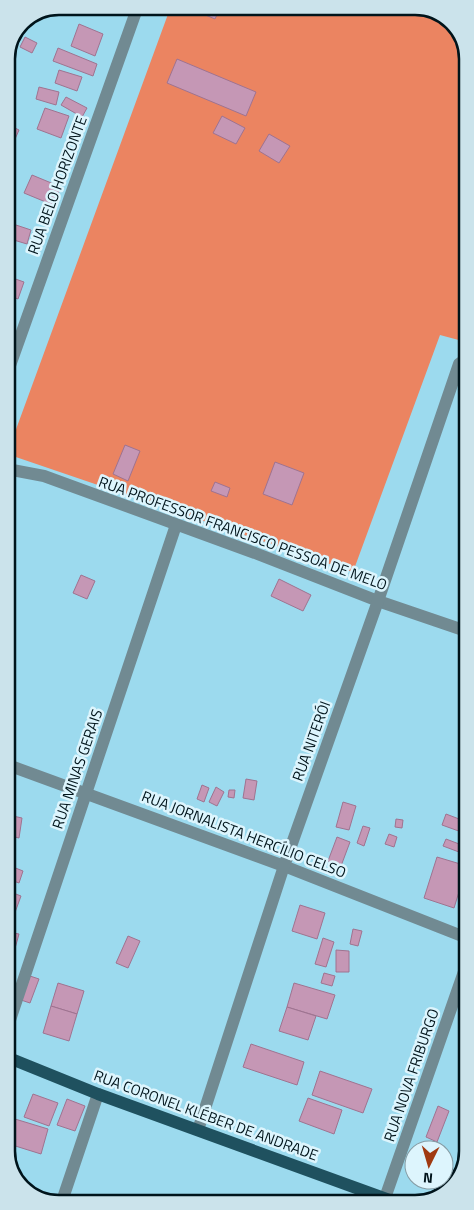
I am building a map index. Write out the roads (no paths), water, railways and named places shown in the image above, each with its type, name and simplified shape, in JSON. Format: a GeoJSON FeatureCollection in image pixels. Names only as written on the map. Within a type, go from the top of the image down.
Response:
{"type":"FeatureCollection","features":[{"type":"Feature","properties":{"kind":"main road","name":"RUA CORONEL KLÉBER DE ANDRADE"},"geometry":{"type":"LineString","coordinates":[[15,1060],[98,1094],[375,1195]]}},
{"type":"Feature","properties":{"kind":"street","name":"RUA BELO HORIZONTE"},"geometry":{"type":"LineString","coordinates":[[15,352],[135,15]]}},
{"type":"Feature","properties":{"kind":"street","name":"RUA NITERÓI"},"geometry":{"type":"LineString","coordinates":[[198,1130],[284,866],[459,371]]}},
{"type":"Feature","properties":{"kind":"street","name":"RUA PROFESSOR FRANCISCO PESSOA DE MELO"},"geometry":{"type":"LineString","coordinates":[[15,471],[44,476],[255,553],[378,601],[459,629]]}},
{"type":"Feature","properties":{"kind":"street","name":"RUA MINAS GERAIS"},"geometry":{"type":"LineString","coordinates":[[15,1005],[176,525]]}},
{"type":"Feature","properties":{"kind":"street","name":"RUA JORNALISTA HERCÍLIO CELSO"},"geometry":{"type":"LineString","coordinates":[[15,767],[284,866],[459,935]]}},
{"type":"Feature","properties":{"kind":"street","name":"RUA NOVA FRIBURGO"},"geometry":{"type":"LineString","coordinates":[[391,1195],[459,987]]}},
{"type":"Feature","properties":{"kind":"street"},"geometry":{"type":"LineString","coordinates":[[64,1195],[98,1094]]}}]}
